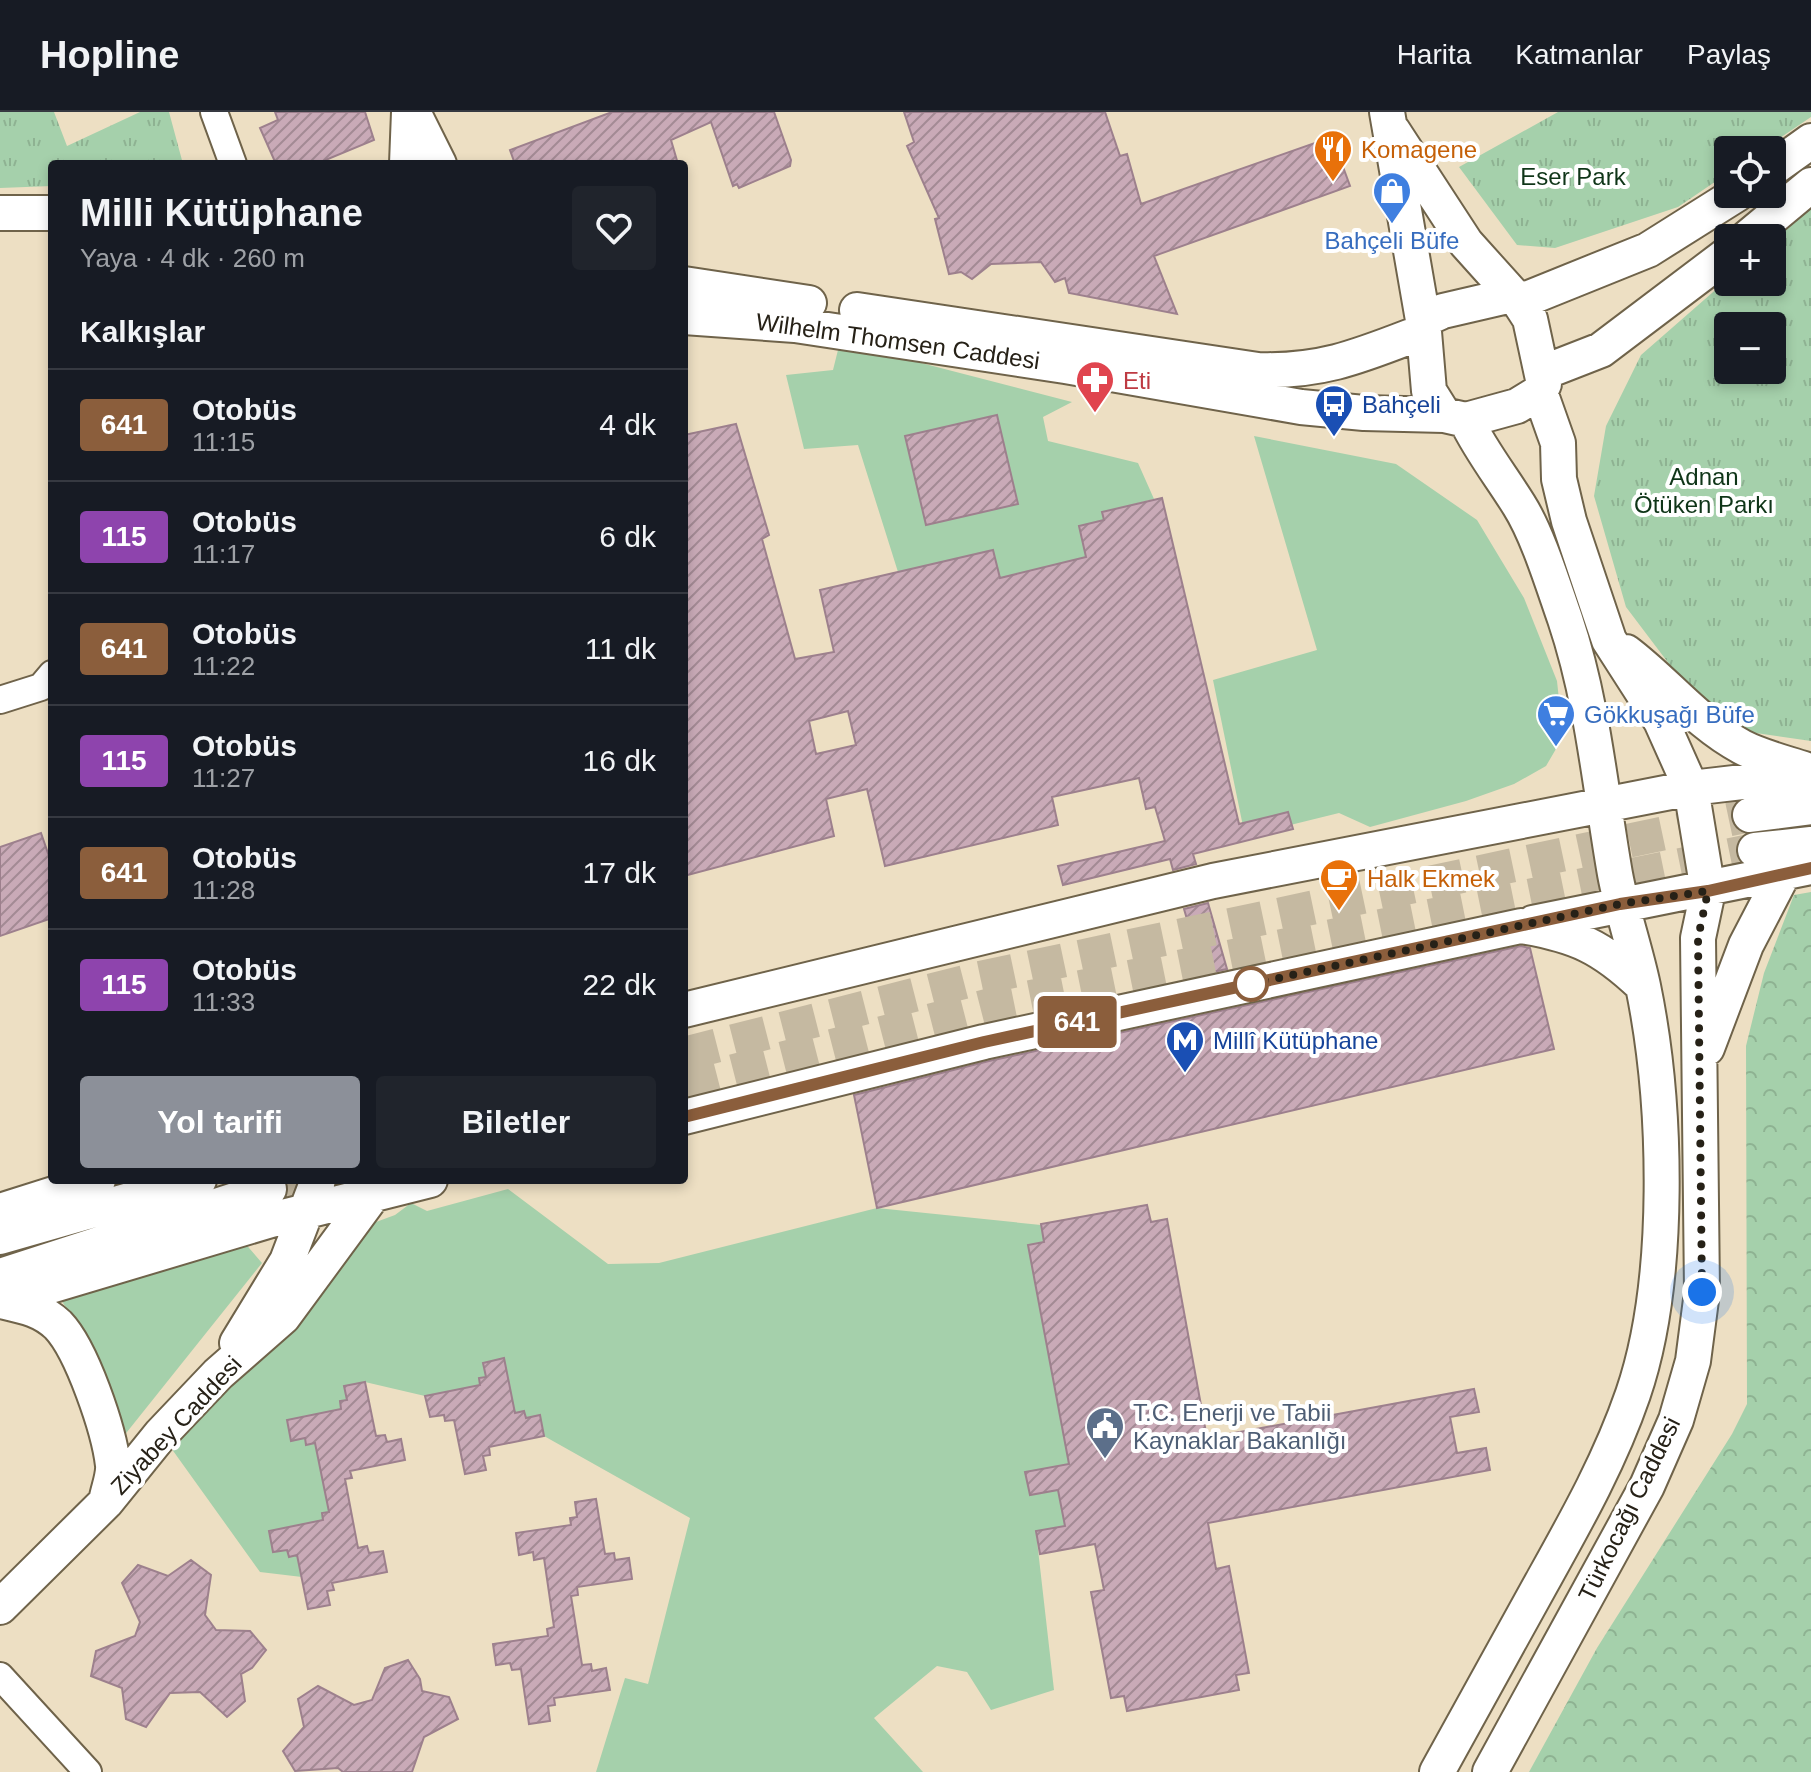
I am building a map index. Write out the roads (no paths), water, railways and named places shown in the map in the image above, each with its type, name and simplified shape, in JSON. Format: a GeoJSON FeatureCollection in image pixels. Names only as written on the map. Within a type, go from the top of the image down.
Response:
{"type":"FeatureCollection","features":[{"type":"Feature","properties":{"kind":"main road"},"geometry":{"type":"LineString","coordinates":[[407,160],[411,112]]}},
{"type":"Feature","properties":{"kind":"main road"},"geometry":{"type":"LineString","coordinates":[[411,112],[437,160]]}},
{"type":"Feature","properties":{"kind":"main road"},"geometry":{"type":"LineString","coordinates":[[1390,122],[1466,243],[1516,298],[1530,319],[1541,383],[1558,443],[1559,479],[1569,521],[1609,640],[1661,721],[1691,788],[1708,891]]}},
{"type":"Feature","properties":{"kind":"main road"},"geometry":{"type":"LineString","coordinates":[[1390,122],[1423,326],[1429,391],[1455,417],[1517,406],[1541,383],[1601,350],[1714,265]]}},
{"type":"Feature","properties":{"kind":"main road"},"geometry":{"type":"LineString","coordinates":[[1786,159],[1811,141]]}},
{"type":"Feature","properties":{"kind":"main road"},"geometry":{"type":"LineString","coordinates":[[1764,224],[1811,185]]}},
{"type":"Feature","properties":{"kind":"main road"},"geometry":{"type":"LineString","coordinates":[[1423,326],[1443,311],[1516,298],[1648,250],[1715,208]]}},
{"type":"Feature","properties":{"kind":"main road"},"geometry":{"type":"LineString","coordinates":[[0,213],[48,213]]}},
{"type":"Feature","properties":{"kind":"main road","name":"Wilhelm Thomsen Caddesi"},"geometry":{"type":"LineString","coordinates":[[688,285],[1258,370],[1328,367],[1423,326]]}},
{"type":"Feature","properties":{"kind":"main road","name":"Wilhelm Thomsen Caddesi"},"geometry":{"type":"LineString","coordinates":[[688,317],[795,325],[1065,366],[1301,407],[1455,417]]}},
{"type":"Feature","properties":{"kind":"main road","name":"Türkocağı Caddesi"},"geometry":{"type":"LineString","coordinates":[[1437,1772],[1589,1497],[1634,1391],[1650,1327],[1657,1266],[1659,1191],[1657,1104],[1643,985],[1620,904],[1596,739],[1566,621],[1521,508],[1455,417]]}},
{"type":"Feature","properties":{"kind":"main road"},"geometry":{"type":"LineString","coordinates":[[1609,640],[1662,679],[1723,735],[1744,748],[1811,773]]}},
{"type":"Feature","properties":{"kind":"main road"},"geometry":{"type":"LineString","coordinates":[[688,1009],[1213,881],[1498,824],[1604,808],[1691,788],[1811,773]]}},
{"type":"Feature","properties":{"kind":"main road"},"geometry":{"type":"LineString","coordinates":[[1750,815],[1811,807]]}},
{"type":"Feature","properties":{"kind":"main road"},"geometry":{"type":"LineString","coordinates":[[1755,850],[1811,844]]}},
{"type":"Feature","properties":{"kind":"main road"},"geometry":{"type":"LineString","coordinates":[[688,1116],[984,1042],[1620,904],[1708,891],[1798,870]]}},
{"type":"Feature","properties":{"kind":"main road"},"geometry":{"type":"LineString","coordinates":[[1701,1064],[1746,945],[1798,870]]}},
{"type":"Feature","properties":{"kind":"main road","name":"Türkocağı Caddesi"},"geometry":{"type":"LineString","coordinates":[[1490,1772],[1647,1486],[1676,1420],[1693,1361],[1702,1292],[1698,938],[1708,891]]}},
{"type":"Feature","properties":{"kind":"main road"},"geometry":{"type":"LineString","coordinates":[[1521,926],[1563,933],[1588,943],[1611,955],[1643,985]]}},
{"type":"Feature","properties":{"kind":"main road"},"geometry":{"type":"LineString","coordinates":[[0,1211],[85,1184]]}},
{"type":"Feature","properties":{"kind":"main road"},"geometry":{"type":"LineString","coordinates":[[0,1237],[185,1184]]}},
{"type":"Feature","properties":{"kind":"main road"},"geometry":{"type":"LineString","coordinates":[[218,1374],[287,1261],[316,1184]]}},
{"type":"Feature","properties":{"kind":"main road"},"geometry":{"type":"LineString","coordinates":[[0,1293],[415,1184]]}},
{"type":"Feature","properties":{"kind":"main road"},"geometry":{"type":"LineString","coordinates":[[0,1293],[269,1189]]}},
{"type":"Feature","properties":{"kind":"main road","name":"Ziyabey Caddesi"},"geometry":{"type":"LineString","coordinates":[[0,1607],[106,1502],[161,1434],[218,1374],[283,1317],[372,1196]]}},
{"type":"Feature","properties":{"kind":"main road"},"geometry":{"type":"LineString","coordinates":[[0,1293],[36,1309],[59,1327],[76,1353],[104,1426],[113,1467],[106,1502]]}},
{"type":"Feature","properties":{"kind":"street"},"geometry":{"type":"LineString","coordinates":[[214,112],[232,160]]}},
{"type":"Feature","properties":{"kind":"street"},"geometry":{"type":"LineString","coordinates":[[0,700],[41,687],[48,679]]}},
{"type":"Feature","properties":{"kind":"street"},"geometry":{"type":"LineString","coordinates":[[0,1676],[88,1772]]}},
{"type":"Feature","properties":{"kind":"tunnel"},"geometry":{"type":"LineString","coordinates":[[688,1053],[980,978],[1750,815]]}},
{"type":"Feature","properties":{"kind":"tunnel"},"geometry":{"type":"LineString","coordinates":[[688,1083],[987,1006],[1755,850]]}},
{"type":"Feature","properties":{"kind":"tunnel"},"geometry":{"type":"LineString","coordinates":[[269,1189],[290,1184]]}},
{"type":"Feature","properties":{"kind":"place","name":"Komagene"},"geometry":{"type":"Point","coordinates":[1333,183]}},
{"type":"Feature","properties":{"kind":"place","name":"Bahçeli Büfe"},"geometry":{"type":"Point","coordinates":[1392,225]}},
{"type":"Feature","properties":{"kind":"place","name":"Eti"},"geometry":{"type":"Point","coordinates":[1095,414]}},
{"type":"Feature","properties":{"kind":"place","name":"Bahçeli"},"geometry":{"type":"Point","coordinates":[1334,438]}},
{"type":"Feature","properties":{"kind":"place","name":"Gökkuşağı Büfe"},"geometry":{"type":"Point","coordinates":[1556,748]}},
{"type":"Feature","properties":{"kind":"place","name":"Halk Ekmek"},"geometry":{"type":"Point","coordinates":[1339,912]}},
{"type":"Feature","properties":{"kind":"place","name":"Millî Kütüphane"},"geometry":{"type":"Point","coordinates":[1185,1074]}},
{"type":"Feature","properties":{"kind":"place","name":"T.C. Enerji ve Tabii Kaynaklar Bakanlığı"},"geometry":{"type":"Point","coordinates":[1105,1460]}},
{"type":"Feature","properties":{"kind":"park label","name":"Eser Park"},"geometry":{"type":"Point","coordinates":[1573,176]}},
{"type":"Feature","properties":{"kind":"park label","name":"Adnan Ötüken Parkı"},"geometry":{"type":"Point","coordinates":[1704,490]}}]}
